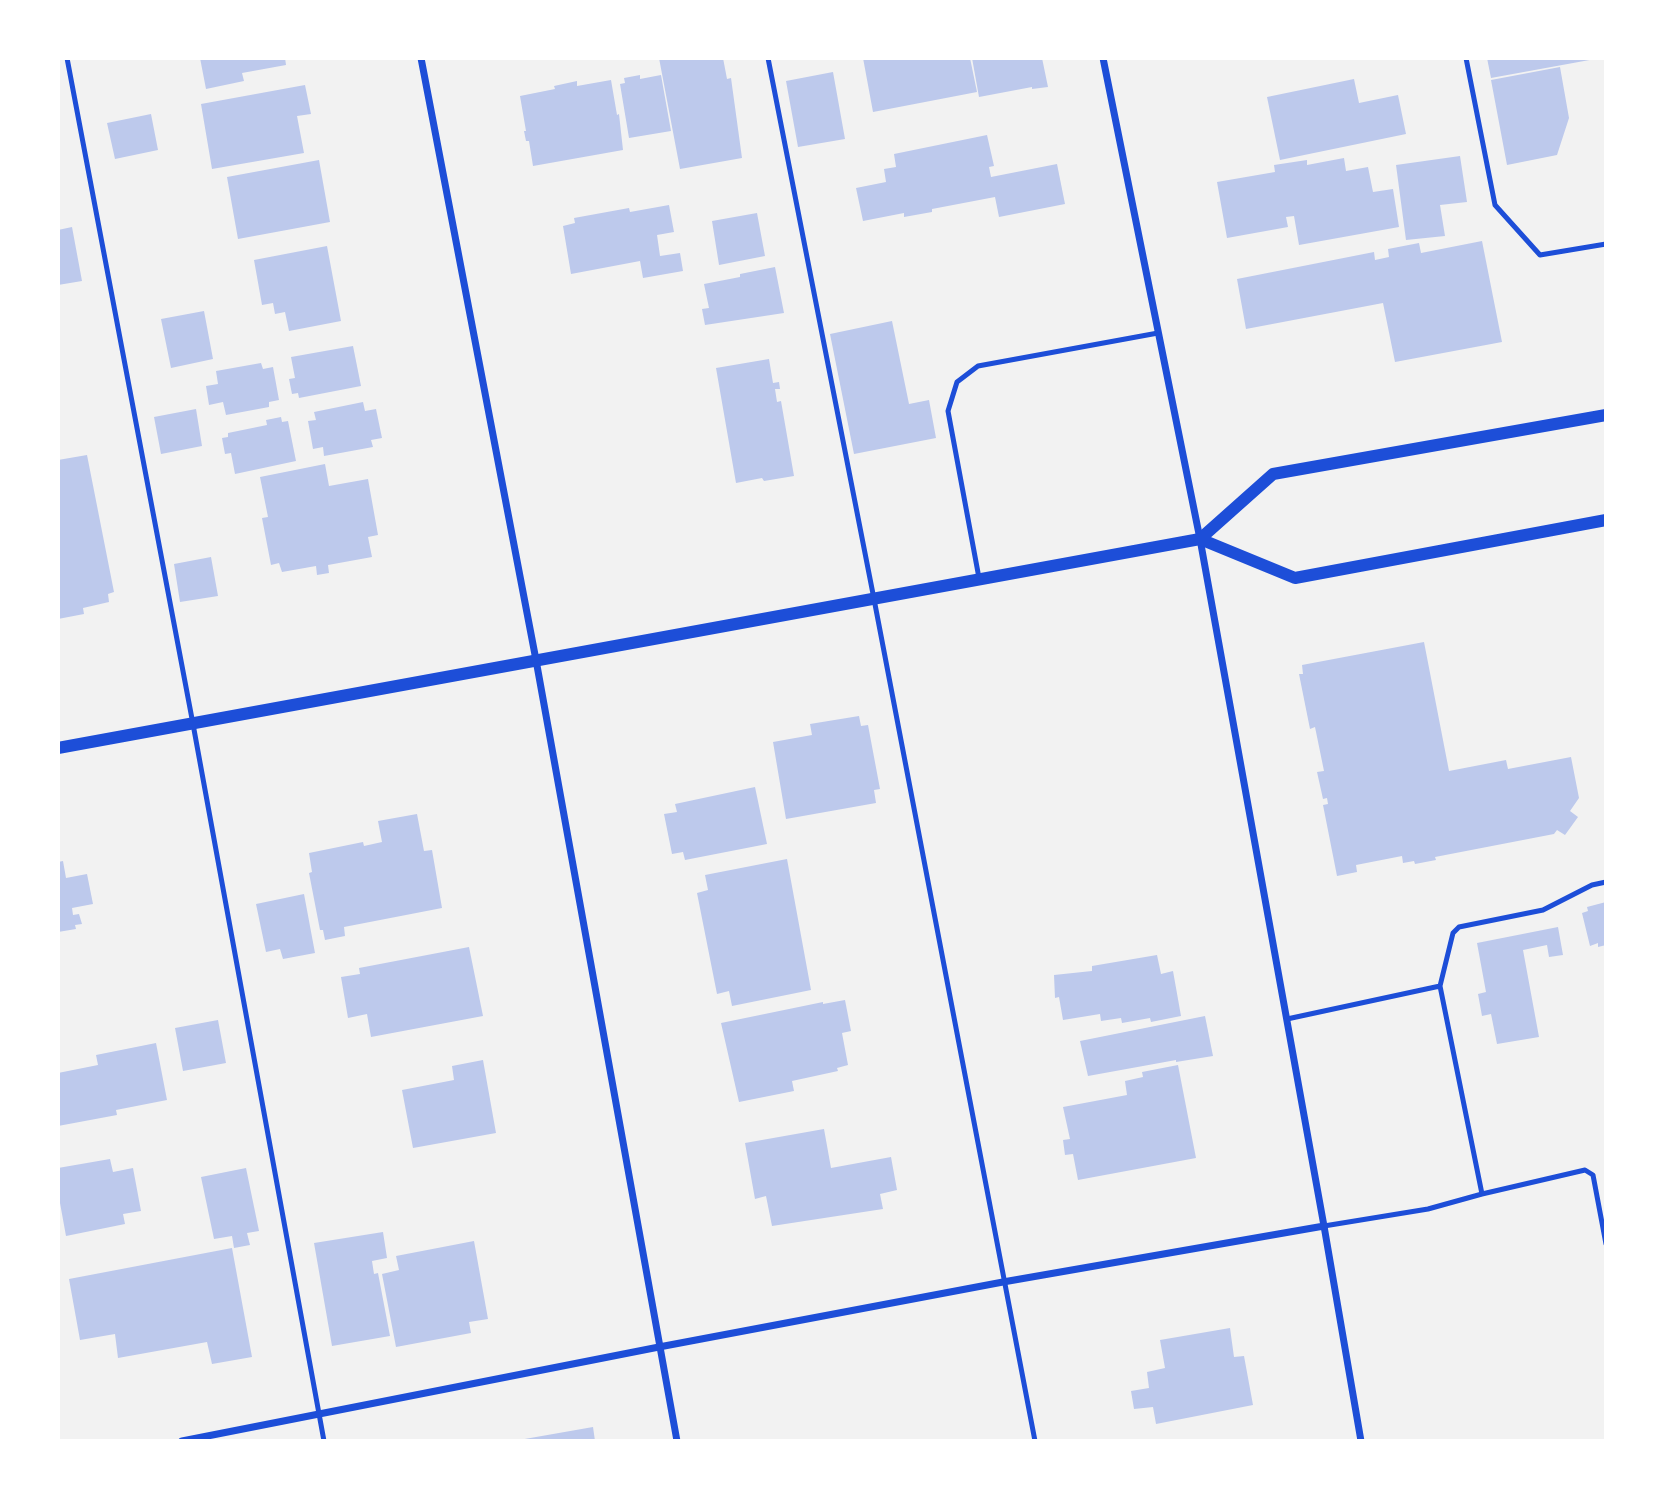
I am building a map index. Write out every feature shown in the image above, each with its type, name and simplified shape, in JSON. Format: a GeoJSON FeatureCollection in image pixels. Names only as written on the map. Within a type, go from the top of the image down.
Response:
{"type":"FeatureCollection","features":[{"type":"Feature","properties":{"kind":"street"},"geometry":{"type":"LineString","coordinates":[[421,58],[536,660],[677,1441]]}},
{"type":"Feature","properties":{"kind":"street"},"geometry":{"type":"LineString","coordinates":[[1103,58],[1200,539],[1361,1441]]}},
{"type":"Feature","properties":{"kind":"street"},"geometry":{"type":"LineString","coordinates":[[58,748],[1200,539],[1273,474],[1606,415]]}},
{"type":"Feature","properties":{"kind":"street"},"geometry":{"type":"LineString","coordinates":[[1200,539],[1295,578],[1606,520]]}},
{"type":"Feature","properties":{"kind":"street"},"geometry":{"type":"LineString","coordinates":[[182,1441],[1003,1282],[1324,1226]]}},
{"type":"Feature","properties":{"kind":"lane"},"geometry":{"type":"LineString","coordinates":[[66,58],[193,724],[324,1441]]}},
{"type":"Feature","properties":{"kind":"lane"},"geometry":{"type":"LineString","coordinates":[[768,58],[1035,1441]]}},
{"type":"Feature","properties":{"kind":"lane"},"geometry":{"type":"LineString","coordinates":[[1466,58],[1495,205],[1540,256],[1606,244]]}},
{"type":"Feature","properties":{"kind":"lane"},"geometry":{"type":"LineString","coordinates":[[979,579],[948,411],[957,382],[978,366],[1158,333]]}},
{"type":"Feature","properties":{"kind":"lane"},"geometry":{"type":"LineString","coordinates":[[1482,1194],[1440,986],[1453,933],[1459,927],[1543,910],[1592,885],[1606,882]]}},
{"type":"Feature","properties":{"kind":"lane"},"geometry":{"type":"LineString","coordinates":[[1287,1019],[1440,986]]}},
{"type":"Feature","properties":{"kind":"lane"},"geometry":{"type":"LineString","coordinates":[[1324,1226],[1428,1209],[1585,1170],[1593,1175],[1606,1244]]}},
{"type":"Feature","properties":{"kind":"building"},"geometry":{"type":"Polygon","coordinates":[[[200,58],[285,58],[286,65],[242,73],[244,81],[206,89],[200,58]]]}},
{"type":"Feature","properties":{"kind":"building"},"geometry":{"type":"Polygon","coordinates":[[[659,58],[723,58],[727,79],[731,78],[742,158],[680,169],[659,58]]]}},
{"type":"Feature","properties":{"kind":"building"},"geometry":{"type":"Polygon","coordinates":[[[863,58],[970,58],[977,92],[873,112],[863,58]]]}},
{"type":"Feature","properties":{"kind":"building"},"geometry":{"type":"Polygon","coordinates":[[[972,58],[1042,58],[1048,87],[1032,87],[979,97],[972,58]]]}},
{"type":"Feature","properties":{"kind":"building"},"geometry":{"type":"Polygon","coordinates":[[[1487,58],[1594,58],[1595,59],[1491,78],[1487,58]]]}},
{"type":"Feature","properties":{"kind":"building"},"geometry":{"type":"Polygon","coordinates":[[[1560,67],[1569,118],[1557,155],[1507,165],[1491,80],[1560,67]]]}},
{"type":"Feature","properties":{"kind":"building"},"geometry":{"type":"Polygon","coordinates":[[[833,72],[845,139],[798,147],[786,81],[833,72]]]}},
{"type":"Feature","properties":{"kind":"building"},"geometry":{"type":"Polygon","coordinates":[[[640,75],[640,79],[661,75],[671,131],[629,138],[620,84],[625,83],[624,78],[640,75]]]}},
{"type":"Feature","properties":{"kind":"building"},"geometry":{"type":"Polygon","coordinates":[[[1354,79],[1359,103],[1398,95],[1406,134],[1280,160],[1267,97],[1354,79]]]}},
{"type":"Feature","properties":{"kind":"building"},"geometry":{"type":"Polygon","coordinates":[[[611,80],[617,115],[619,114],[623,150],[533,166],[529,141],[526,141],[524,131],[520,96],[555,89],[554,86],[577,81],[577,86],[611,80]]]}},
{"type":"Feature","properties":{"kind":"building"},"geometry":{"type":"Polygon","coordinates":[[[305,85],[311,114],[297,116],[304,153],[212,169],[201,104],[305,85]]]}},
{"type":"Feature","properties":{"kind":"building"},"geometry":{"type":"Polygon","coordinates":[[[151,114],[158,150],[115,159],[107,123],[151,114]]]}},
{"type":"Feature","properties":{"kind":"building"},"geometry":{"type":"Polygon","coordinates":[[[987,135],[994,166],[989,167],[991,177],[1057,164],[1065,204],[999,217],[995,197],[932,209],[932,212],[904,217],[904,213],[863,221],[856,188],[886,182],[884,169],[896,167],[894,154],[987,135]]]}},
{"type":"Feature","properties":{"kind":"building"},"geometry":{"type":"Polygon","coordinates":[[[1460,156],[1467,202],[1440,205],[1445,236],[1406,240],[1396,165],[1460,156]]]}},
{"type":"Feature","properties":{"kind":"building"},"geometry":{"type":"Polygon","coordinates":[[[1344,158],[1346,171],[1368,167],[1373,192],[1393,189],[1399,227],[1299,245],[1294,216],[1286,217],[1288,227],[1227,238],[1217,182],[1275,172],[1274,165],[1307,160],[1307,165],[1344,158]]]}},
{"type":"Feature","properties":{"kind":"building"},"geometry":{"type":"Polygon","coordinates":[[[319,160],[330,222],[238,239],[227,177],[319,160]]]}},
{"type":"Feature","properties":{"kind":"building"},"geometry":{"type":"Polygon","coordinates":[[[669,205],[674,232],[657,235],[660,256],[680,253],[683,271],[643,278],[640,261],[571,274],[563,226],[575,223],[574,218],[629,208],[630,212],[669,205]]]}},
{"type":"Feature","properties":{"kind":"building"},"geometry":{"type":"Polygon","coordinates":[[[757,213],[765,256],[719,265],[712,221],[757,213]]]}},
{"type":"Feature","properties":{"kind":"building"},"geometry":{"type":"Polygon","coordinates":[[[72,227],[82,281],[58,285],[58,230],[72,227]]]}},
{"type":"Feature","properties":{"kind":"building"},"geometry":{"type":"Polygon","coordinates":[[[1482,241],[1502,342],[1395,362],[1383,303],[1246,329],[1237,279],[1374,252],[1375,260],[1389,257],[1388,249],[1419,243],[1421,253],[1482,241]]]}},
{"type":"Feature","properties":{"kind":"building"},"geometry":{"type":"Polygon","coordinates":[[[327,246],[341,321],[289,331],[285,312],[275,314],[273,303],[262,305],[254,260],[327,246]]]}},
{"type":"Feature","properties":{"kind":"building"},"geometry":{"type":"Polygon","coordinates":[[[775,267],[784,313],[705,325],[702,309],[709,308],[704,284],[775,267]]]}},
{"type":"Feature","properties":{"kind":"building"},"geometry":{"type":"Polygon","coordinates":[[[204,311],[213,359],[171,368],[161,319],[204,311]]]}},
{"type":"Feature","properties":{"kind":"building"},"geometry":{"type":"Polygon","coordinates":[[[892,321],[909,404],[929,400],[936,438],[854,454],[830,334],[892,321]]]}},
{"type":"Feature","properties":{"kind":"building"},"geometry":{"type":"Polygon","coordinates":[[[353,346],[361,386],[299,398],[298,393],[292,394],[289,379],[295,378],[291,357],[353,346]]]}},
{"type":"Feature","properties":{"kind":"building"},"geometry":{"type":"Polygon","coordinates":[[[769,359],[773,383],[779,382],[780,389],[775,389],[777,402],[781,401],[794,476],[736,483],[716,368],[769,359]]]}},
{"type":"Feature","properties":{"kind":"building"},"geometry":{"type":"Polygon","coordinates":[[[261,363],[263,369],[273,367],[279,400],[269,402],[269,407],[226,415],[223,402],[209,405],[206,386],[218,384],[216,371],[261,363]]]}},
{"type":"Feature","properties":{"kind":"building"},"geometry":{"type":"Polygon","coordinates":[[[363,402],[365,411],[376,409],[382,438],[371,440],[373,447],[324,456],[323,447],[313,449],[308,421],[316,420],[314,412],[363,402]]]}},
{"type":"Feature","properties":{"kind":"building"},"geometry":{"type":"Polygon","coordinates":[[[196,409],[202,446],[161,454],[154,417],[196,409]]]}},
{"type":"Feature","properties":{"kind":"building"},"geometry":{"type":"Polygon","coordinates":[[[281,417],[282,422],[288,421],[296,461],[235,474],[231,453],[225,454],[222,438],[228,437],[228,433],[267,425],[266,420],[281,417]]]}},
{"type":"Feature","properties":{"kind":"building"},"geometry":{"type":"Polygon","coordinates":[[[87,455],[114,592],[108,594],[109,602],[83,608],[84,614],[58,619],[58,460],[87,455]]]}},
{"type":"Feature","properties":{"kind":"building"},"geometry":{"type":"Polygon","coordinates":[[[325,464],[329,486],[368,479],[378,535],[368,537],[372,557],[328,565],[329,573],[317,575],[316,566],[282,572],[279,563],[271,565],[262,518],[268,517],[260,477],[325,464]]]}},
{"type":"Feature","properties":{"kind":"building"},"geometry":{"type":"Polygon","coordinates":[[[211,557],[218,596],[180,602],[174,564],[211,557]]]}},
{"type":"Feature","properties":{"kind":"building"},"geometry":{"type":"Polygon","coordinates":[[[1424,642],[1449,771],[1506,760],[1508,769],[1571,757],[1579,798],[1570,811],[1578,817],[1565,835],[1557,830],[1554,834],[1435,857],[1436,860],[1415,864],[1414,861],[1403,863],[1402,856],[1356,865],[1357,872],[1337,876],[1323,805],[1328,804],[1327,798],[1323,799],[1317,772],[1324,771],[1315,727],[1310,729],[1299,674],[1303,674],[1302,665],[1424,642]]]}},
{"type":"Feature","properties":{"kind":"building"},"geometry":{"type":"Polygon","coordinates":[[[859,716],[861,726],[868,725],[880,789],[874,790],[876,803],[786,819],[773,742],[812,735],[810,724],[859,716]]]}},
{"type":"Feature","properties":{"kind":"building"},"geometry":{"type":"Polygon","coordinates":[[[755,787],[767,844],[685,860],[683,852],[672,854],[664,814],[677,812],[675,804],[755,787]]]}},
{"type":"Feature","properties":{"kind":"building"},"geometry":{"type":"Polygon","coordinates":[[[417,814],[424,851],[432,850],[442,908],[344,927],[345,936],[325,940],[323,930],[320,930],[309,873],[312,872],[309,853],[363,842],[364,846],[382,842],[378,821],[417,814]]]}},
{"type":"Feature","properties":{"kind":"building"},"geometry":{"type":"Polygon","coordinates":[[[787,859],[811,990],[732,1006],[729,991],[717,994],[697,893],[708,890],[705,875],[787,859]]]}},
{"type":"Feature","properties":{"kind":"building"},"geometry":{"type":"Polygon","coordinates":[[[63,861],[66,878],[87,874],[93,904],[72,908],[73,915],[79,914],[82,924],[75,925],[76,929],[58,932],[58,862],[63,861]]]}},
{"type":"Feature","properties":{"kind":"building"},"geometry":{"type":"Polygon","coordinates":[[[304,894],[315,953],[283,959],[280,949],[266,952],[256,904],[304,894]]]}},
{"type":"Feature","properties":{"kind":"building"},"geometry":{"type":"Polygon","coordinates":[[[1606,902],[1606,945],[1598,947],[1598,943],[1590,946],[1582,913],[1588,911],[1587,907],[1606,902]]]}},
{"type":"Feature","properties":{"kind":"building"},"geometry":{"type":"Polygon","coordinates":[[[1558,927],[1563,955],[1549,957],[1547,945],[1523,950],[1539,1037],[1497,1044],[1491,1014],[1482,1016],[1478,994],[1486,992],[1477,943],[1558,927]]]}},
{"type":"Feature","properties":{"kind":"building"},"geometry":{"type":"Polygon","coordinates":[[[469,947],[483,1016],[371,1037],[367,1014],[348,1018],[341,977],[360,974],[359,968],[469,947]]]}},
{"type":"Feature","properties":{"kind":"building"},"geometry":{"type":"Polygon","coordinates":[[[1157,955],[1161,974],[1173,971],[1181,1016],[1151,1022],[1150,1018],[1122,1023],[1121,1018],[1101,1021],[1100,1014],[1063,1020],[1059,997],[1055,998],[1054,975],[1092,971],[1092,966],[1157,955]]]}},
{"type":"Feature","properties":{"kind":"building"},"geometry":{"type":"Polygon","coordinates":[[[845,1000],[851,1031],[842,1033],[848,1065],[837,1068],[838,1071],[792,1081],[794,1091],[739,1102],[721,1023],[845,1000]]]}},
{"type":"Feature","properties":{"kind":"building"},"geometry":{"type":"Polygon","coordinates":[[[1205,1016],[1213,1056],[1088,1076],[1080,1041],[1205,1016]]]}},
{"type":"Feature","properties":{"kind":"building"},"geometry":{"type":"Polygon","coordinates":[[[218,1020],[226,1063],[183,1071],[175,1028],[218,1020]]]}},
{"type":"Feature","properties":{"kind":"building"},"geometry":{"type":"Polygon","coordinates":[[[156,1043],[167,1100],[116,1110],[117,1115],[58,1126],[58,1073],[98,1065],[96,1055],[156,1043]]]}},
{"type":"Feature","properties":{"kind":"building"},"geometry":{"type":"Polygon","coordinates":[[[483,1060],[496,1133],[413,1148],[402,1090],[454,1080],[452,1066],[483,1060]]]}},
{"type":"Feature","properties":{"kind":"building"},"geometry":{"type":"Polygon","coordinates":[[[1178,1065],[1196,1158],[1078,1180],[1073,1154],[1065,1155],[1063,1140],[1070,1139],[1063,1107],[1127,1095],[1125,1081],[1143,1077],[1142,1072],[1178,1065]]]}},
{"type":"Feature","properties":{"kind":"building"},"geometry":{"type":"Polygon","coordinates":[[[824,1129],[831,1168],[891,1157],[897,1190],[880,1194],[883,1209],[772,1226],[766,1196],[755,1199],[745,1143],[824,1129]]]}},
{"type":"Feature","properties":{"kind":"building"},"geometry":{"type":"Polygon","coordinates":[[[110,1159],[113,1172],[133,1168],[141,1211],[123,1214],[125,1224],[66,1236],[58,1192],[58,1168],[110,1159]]]}},
{"type":"Feature","properties":{"kind":"building"},"geometry":{"type":"Polygon","coordinates":[[[246,1168],[259,1231],[247,1233],[250,1245],[234,1248],[232,1236],[214,1239],[201,1177],[246,1168]]]}},
{"type":"Feature","properties":{"kind":"building"},"geometry":{"type":"Polygon","coordinates":[[[383,1232],[387,1258],[372,1261],[374,1274],[378,1273],[390,1336],[332,1346],[314,1243],[383,1232]]]}},
{"type":"Feature","properties":{"kind":"building"},"geometry":{"type":"Polygon","coordinates":[[[474,1241],[488,1319],[469,1322],[471,1333],[396,1347],[382,1274],[399,1270],[396,1256],[474,1241]]]}},
{"type":"Feature","properties":{"kind":"building"},"geometry":{"type":"Polygon","coordinates":[[[232,1248],[252,1357],[212,1364],[207,1342],[118,1358],[115,1334],[80,1340],[69,1279],[232,1248]]]}},
{"type":"Feature","properties":{"kind":"building"},"geometry":{"type":"Polygon","coordinates":[[[1230,1328],[1234,1357],[1244,1356],[1253,1405],[1156,1424],[1153,1407],[1134,1409],[1131,1391],[1149,1388],[1147,1372],[1165,1368],[1160,1340],[1230,1328]]]}},
{"type":"Feature","properties":{"kind":"building"},"geometry":{"type":"Polygon","coordinates":[[[593,1427],[595,1441],[519,1441],[519,1440],[593,1427]]]}}]}
